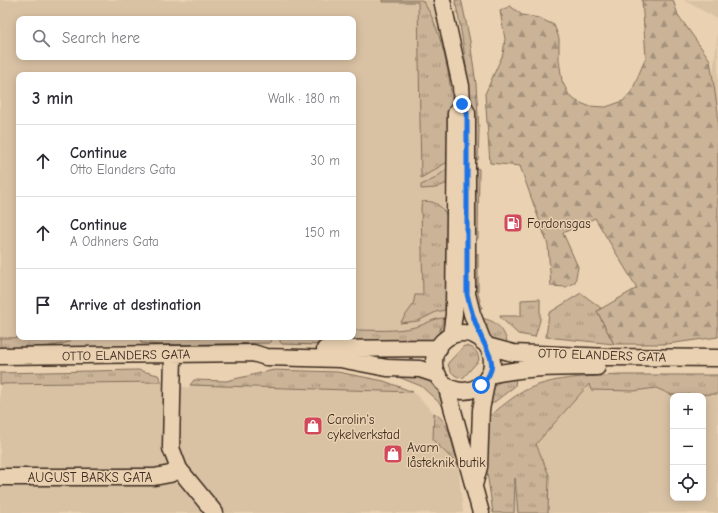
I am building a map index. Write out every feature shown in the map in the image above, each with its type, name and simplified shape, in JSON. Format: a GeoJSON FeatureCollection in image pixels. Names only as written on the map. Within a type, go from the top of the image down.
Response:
{"type":"FeatureCollection","features":[{"type":"Feature","properties":{"kind":"street"},"geometry":{"type":"LineString","coordinates":[[442,0],[461,86],[462,104],[467,113],[467,294],[472,314],[492,360],[481,410],[480,467],[474,485]]}},
{"type":"Feature","properties":{"kind":"street"},"geometry":{"type":"LineString","coordinates":[[462,104],[456,113],[454,314],[451,336],[438,348],[435,364],[442,380],[481,513]]}},
{"type":"Feature","properties":{"kind":"street","name":"OTTO ELANDERS GATA"},"geometry":{"type":"LineString","coordinates":[[451,336],[468,334],[485,344],[513,353],[610,357],[718,358]]}},
{"type":"Feature","properties":{"kind":"street","name":"OTTO ELANDERS GATA"},"geometry":{"type":"LineString","coordinates":[[253,353],[267,346],[356,350],[438,348]]}},
{"type":"Feature","properties":{"kind":"street","name":"OTTO ELANDERS GATA"},"geometry":{"type":"LineString","coordinates":[[0,356],[253,353],[266,357],[340,359],[387,368],[420,369],[442,380],[454,389],[468,390],[481,385],[488,376],[516,369],[540,367],[718,366]]}},
{"type":"Feature","properties":{"kind":"street"},"geometry":{"type":"LineString","coordinates":[[173,354],[170,448],[179,469],[215,513]]}},
{"type":"Feature","properties":{"kind":"street","name":"AUGUST BARKS GATA"},"geometry":{"type":"LineString","coordinates":[[0,477],[154,477],[170,474],[179,469]]}},
{"type":"Feature","properties":{"kind":"shaded area"},"geometry":{"type":"Polygon","coordinates":[[[0,0],[431,0],[433,2],[454,114],[453,177],[445,186],[444,209],[451,222],[447,330],[431,346],[351,348],[271,345],[0,351],[0,0]]]}},
{"type":"Feature","properties":{"kind":"shaded area"},"geometry":{"type":"Polygon","coordinates":[[[718,0],[718,19],[685,1],[718,0]]]}},
{"type":"Feature","properties":{"kind":"shaded area"},"geometry":{"type":"Polygon","coordinates":[[[718,32],[718,112],[712,82],[718,32]]]}},
{"type":"Feature","properties":{"kind":"shaded area"},"geometry":{"type":"Polygon","coordinates":[[[162,382],[189,388],[190,385],[218,385],[413,392],[443,422],[450,435],[459,472],[463,513],[0,513],[0,384],[162,382]]]}},
{"type":"Feature","properties":{"kind":"shaded area"},"geometry":{"type":"Polygon","coordinates":[[[589,384],[718,390],[718,513],[514,513],[515,472],[536,444],[589,384]]]}},
{"type":"Feature","properties":{"kind":"green space"},"geometry":{"type":"Polygon","coordinates":[[[382,0],[422,0],[436,27],[446,61],[452,96],[453,113],[449,161],[421,178],[418,2],[382,2],[382,0]]]}},
{"type":"Feature","properties":{"kind":"green space"},"geometry":{"type":"Polygon","coordinates":[[[455,0],[461,0],[470,41],[476,84],[479,130],[478,160],[474,160],[465,60],[455,0]]]}},
{"type":"Feature","properties":{"kind":"green space"},"geometry":{"type":"Polygon","coordinates":[[[642,0],[673,0],[678,15],[710,60],[718,112],[718,337],[667,344],[614,344],[597,311],[637,288],[595,218],[563,233],[578,267],[575,282],[566,287],[551,286],[548,245],[520,166],[490,163],[485,94],[503,54],[505,39],[500,11],[510,6],[522,15],[539,18],[554,25],[559,38],[559,60],[562,81],[569,95],[576,101],[588,106],[606,107],[623,101],[632,91],[646,57],[642,0]]]}},
{"type":"Feature","properties":{"kind":"green space"},"geometry":{"type":"Polygon","coordinates":[[[474,167],[479,169],[478,238],[475,243],[474,167]]]}},
{"type":"Feature","properties":{"kind":"green space"},"geometry":{"type":"Polygon","coordinates":[[[448,168],[447,183],[436,188],[421,189],[421,185],[434,179],[448,168]]]}},
{"type":"Feature","properties":{"kind":"green space"},"geometry":{"type":"Polygon","coordinates":[[[422,202],[432,202],[439,206],[450,222],[445,310],[436,312],[418,321],[400,323],[413,305],[415,295],[423,295],[422,202]]]}},
{"type":"Feature","properties":{"kind":"green space"},"geometry":{"type":"Polygon","coordinates":[[[478,253],[478,294],[482,308],[475,309],[475,257],[478,253]]]}},
{"type":"Feature","properties":{"kind":"green space"},"geometry":{"type":"Polygon","coordinates":[[[581,293],[601,308],[597,311],[614,344],[546,337],[549,313],[581,293]]]}},
{"type":"Feature","properties":{"kind":"green space"},"geometry":{"type":"Polygon","coordinates":[[[540,299],[540,320],[535,337],[518,334],[499,316],[521,316],[521,300],[540,299]]]}},
{"type":"Feature","properties":{"kind":"green space"},"geometry":{"type":"Polygon","coordinates":[[[444,318],[438,336],[429,342],[368,346],[282,344],[280,342],[280,340],[356,340],[356,330],[408,329],[436,319],[444,318]]]}},
{"type":"Feature","properties":{"kind":"green space"},"geometry":{"type":"Polygon","coordinates":[[[478,318],[494,322],[501,329],[508,345],[489,336],[478,318]]]}},
{"type":"Feature","properties":{"kind":"green space"},"geometry":{"type":"Polygon","coordinates":[[[0,338],[16,338],[16,340],[70,340],[70,342],[52,346],[0,349],[0,338]]]}},
{"type":"Feature","properties":{"kind":"green space"},"geometry":{"type":"Polygon","coordinates":[[[140,340],[271,340],[270,343],[160,345],[141,343],[140,340]]]}},
{"type":"Feature","properties":{"kind":"green space"},"geometry":{"type":"Polygon","coordinates":[[[464,346],[470,347],[474,350],[478,354],[479,360],[463,378],[453,374],[448,363],[464,346]]]}},
{"type":"Feature","properties":{"kind":"green space"},"geometry":{"type":"Polygon","coordinates":[[[138,370],[158,375],[162,382],[0,384],[0,373],[138,370]]]}},
{"type":"Feature","properties":{"kind":"green space"},"geometry":{"type":"Polygon","coordinates":[[[274,370],[338,372],[384,381],[413,392],[190,385],[194,380],[226,381],[274,370]]]}},
{"type":"Feature","properties":{"kind":"green space"},"geometry":{"type":"Polygon","coordinates":[[[413,374],[426,379],[435,385],[438,389],[444,407],[421,386],[396,376],[413,374]]]}},
{"type":"Feature","properties":{"kind":"green space"},"geometry":{"type":"Polygon","coordinates":[[[620,375],[718,375],[718,394],[670,394],[656,388],[634,391],[591,390],[589,384],[536,444],[549,475],[548,513],[518,513],[515,478],[514,513],[493,513],[486,465],[487,418],[507,402],[528,389],[562,379],[620,375]]]}},
{"type":"Feature","properties":{"kind":"green space"},"geometry":{"type":"Polygon","coordinates":[[[516,377],[515,386],[488,407],[491,394],[495,386],[503,380],[516,377]]]}},
{"type":"Feature","properties":{"kind":"green space"},"geometry":{"type":"Polygon","coordinates":[[[434,413],[444,422],[447,428],[458,465],[433,440],[434,413]]]}},
{"type":"Feature","properties":{"kind":"place","name":"Fordonsgas"},"geometry":{"type":"Point","coordinates":[513,223]}},
{"type":"Feature","properties":{"kind":"place","name":"Carolin's cykelverkstad"},"geometry":{"type":"Point","coordinates":[313,426]}},
{"type":"Feature","properties":{"kind":"place","name":"Avarn låsteknik butik"},"geometry":{"type":"Point","coordinates":[393,454]}},
{"type":"Feature","properties":{"kind":"route"},"geometry":{"type":"LineString","coordinates":[[462,104],[467,113],[468,145],[466,195],[467,294],[472,314],[483,342],[490,351],[492,360],[489,375],[481,385]]}}]}
